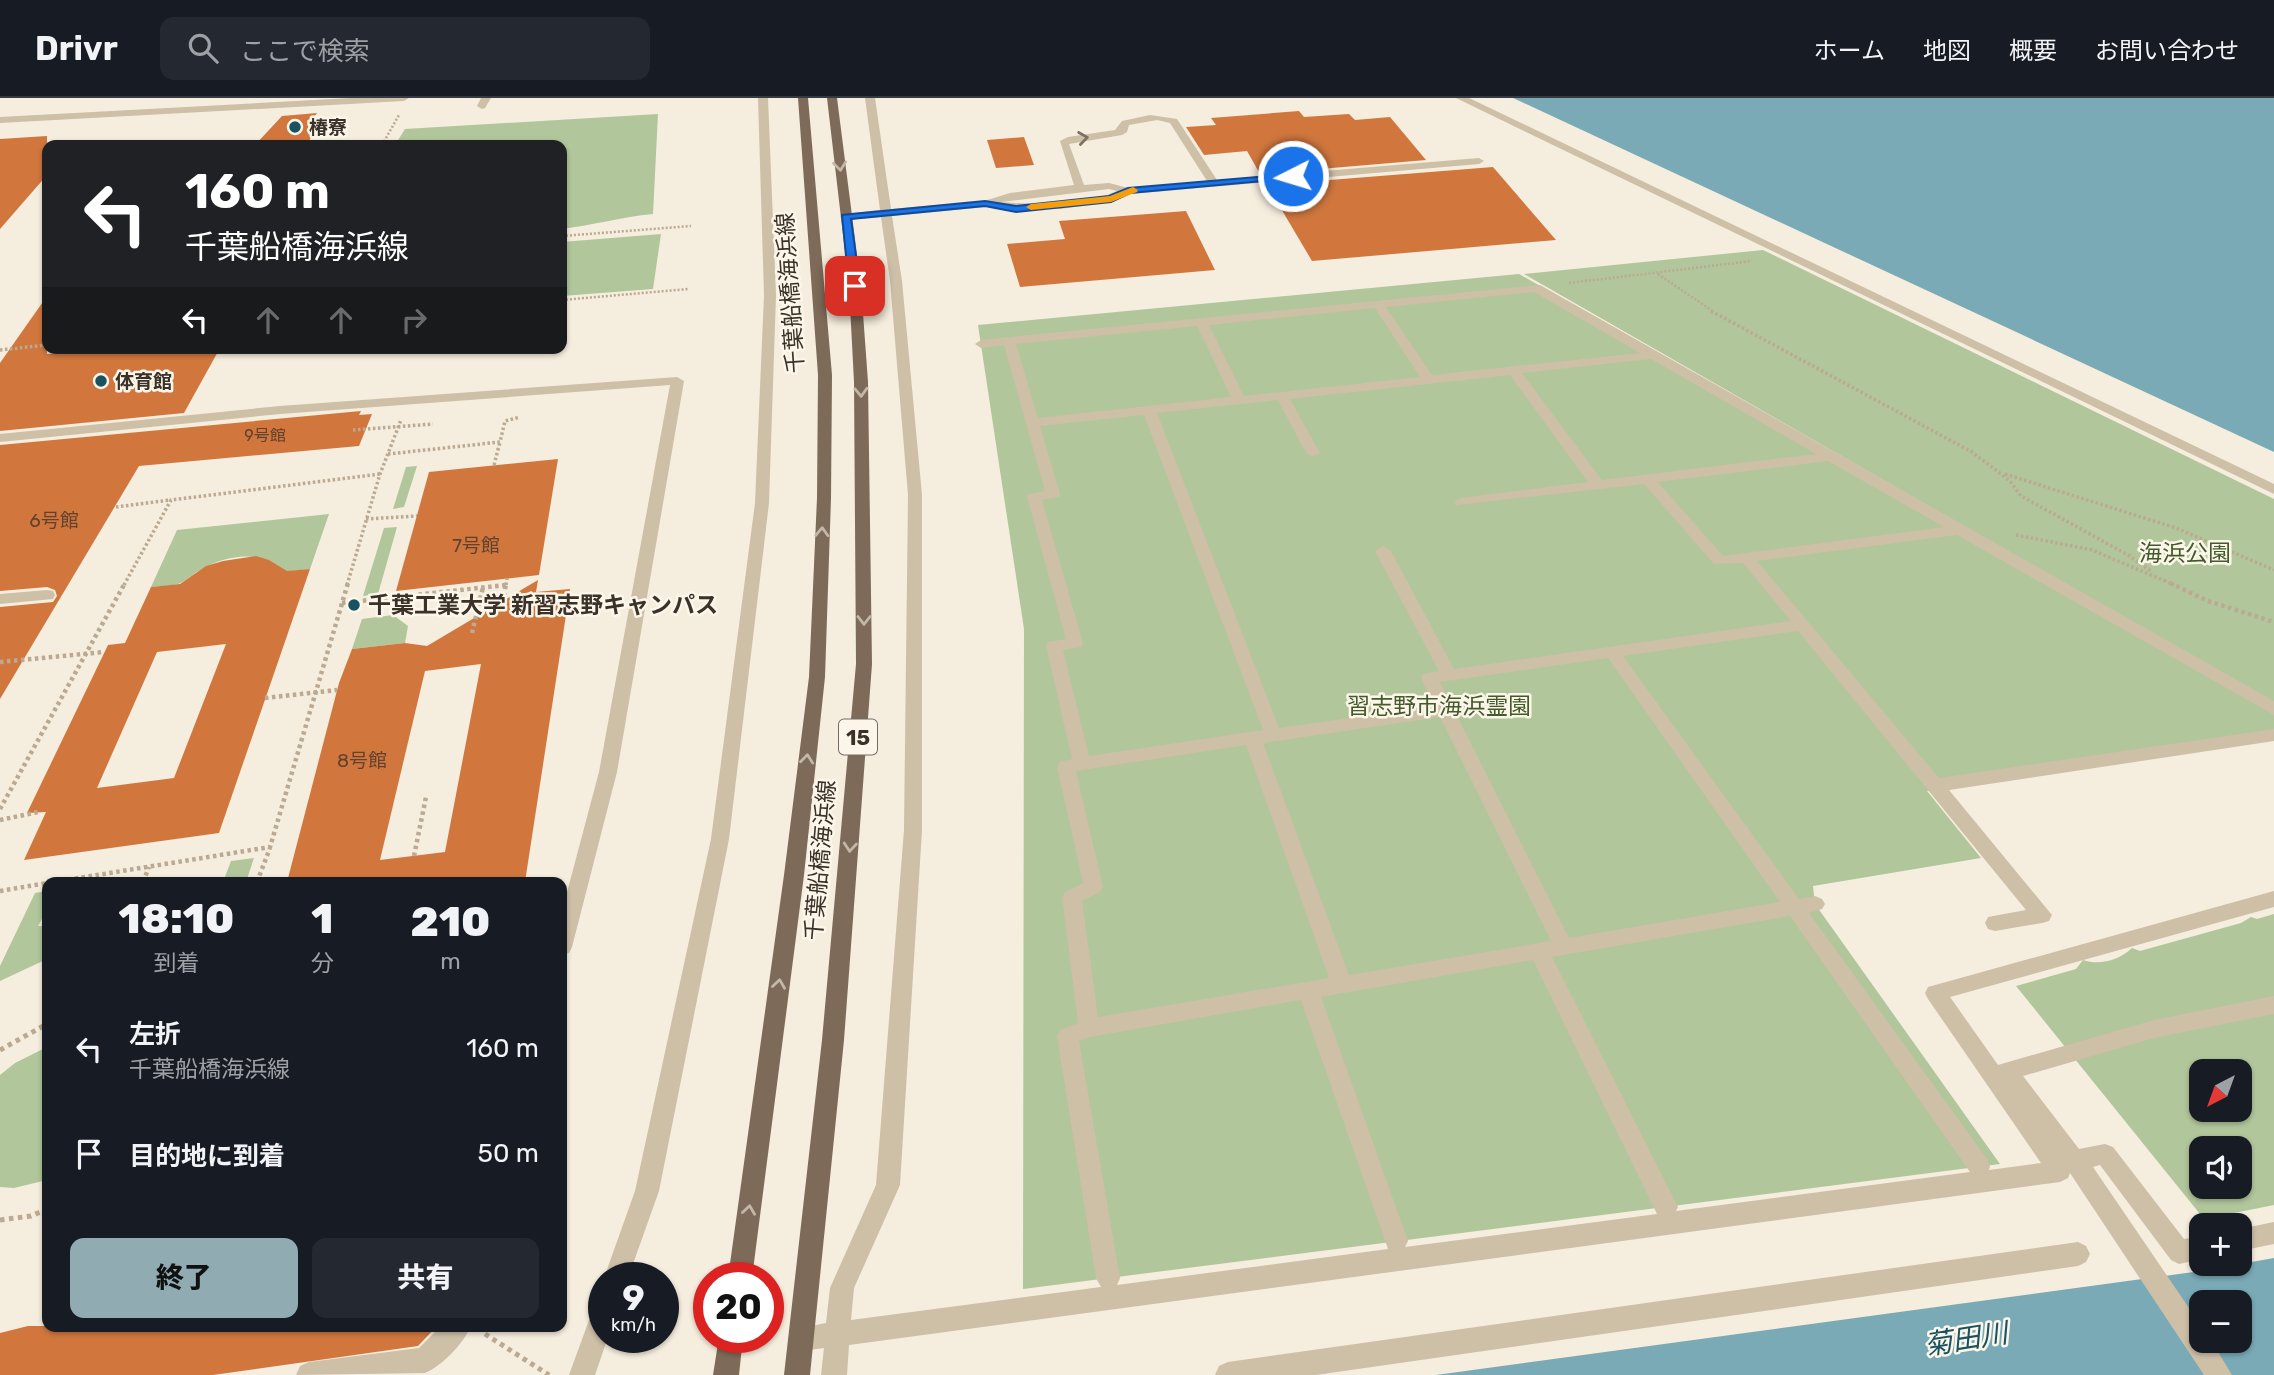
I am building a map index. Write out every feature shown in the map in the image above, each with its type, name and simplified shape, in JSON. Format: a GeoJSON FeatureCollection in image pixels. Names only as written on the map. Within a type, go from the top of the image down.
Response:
{"type":"FeatureCollection","features":[{"type":"Feature","properties":{"kind":"main road","name":"千葉船橋海浜線"},"geometry":{"type":"LineString","coordinates":[[742,1262],[794,875],[817,677],[824,498],[825,375],[803,98]]}},
{"type":"Feature","properties":{"kind":"main road","name":"千葉船橋海浜線"},"geometry":{"type":"LineString","coordinates":[[797,1375],[833,1040],[864,664],[861,382],[855,286],[832,98]]}},
{"type":"Feature","properties":{"kind":"main road"},"geometry":{"type":"LineString","coordinates":[[726,1375],[729,1353]]}},
{"type":"Feature","properties":{"kind":"street"},"geometry":{"type":"LineString","coordinates":[[0,120],[404,98]]}},
{"type":"Feature","properties":{"kind":"street"},"geometry":{"type":"LineString","coordinates":[[622,1262],[647,1191],[720,839],[759,530],[770,295],[763,98]]}},
{"type":"Feature","properties":{"kind":"street"},"geometry":{"type":"LineString","coordinates":[[834,1375],[842,1288],[888,1185],[913,830],[915,495],[896,281],[870,98]]}},
{"type":"Feature","properties":{"kind":"street"},"geometry":{"type":"LineString","coordinates":[[1461,98],[2274,490]]}},
{"type":"Feature","properties":{"kind":"street"},"geometry":{"type":"LineString","coordinates":[[1080,188],[1064,143],[1068,140],[1118,133],[1123,130],[1125,123],[1132,120],[1166,118],[1174,121],[1214,183]]}},
{"type":"Feature","properties":{"kind":"street"},"geometry":{"type":"LineString","coordinates":[[985,204],[1016,209],[1111,199],[1128,191],[1479,161]]}},
{"type":"Feature","properties":{"kind":"street"},"geometry":{"type":"LineString","coordinates":[[846,217],[985,204],[1010,196],[1080,188],[1109,186],[1128,191]]}},
{"type":"Feature","properties":{"kind":"street"},"geometry":{"type":"LineString","coordinates":[[981,344],[1536,288],[2274,709]]}},
{"type":"Feature","properties":{"kind":"street"},"geometry":{"type":"LineString","coordinates":[[1378,304],[1428,380]]}},
{"type":"Feature","properties":{"kind":"street"},"geometry":{"type":"LineString","coordinates":[[1201,322],[1239,400]]}},
{"type":"Feature","properties":{"kind":"street"},"geometry":{"type":"LineString","coordinates":[[1009,341],[1053,494],[1034,497],[1075,643],[1054,646],[1082,763]]}},
{"type":"Feature","properties":{"kind":"street"},"geometry":{"type":"LineString","coordinates":[[1033,423],[1653,355]]}},
{"type":"Feature","properties":{"kind":"street"},"geometry":{"type":"LineString","coordinates":[[1514,370],[1598,485]]}},
{"type":"Feature","properties":{"kind":"street"},"geometry":{"type":"LineString","coordinates":[[0,438],[409,400],[677,381],[608,772],[567,928]]}},
{"type":"Feature","properties":{"kind":"street"},"geometry":{"type":"LineString","coordinates":[[1282,396],[1313,453]]}},
{"type":"Feature","properties":{"kind":"street"},"geometry":{"type":"LineString","coordinates":[[1149,410],[1273,734]]}},
{"type":"Feature","properties":{"kind":"street"},"geometry":{"type":"LineString","coordinates":[[1461,502],[1831,456]]}},
{"type":"Feature","properties":{"kind":"street"},"geometry":{"type":"LineString","coordinates":[[1648,479],[1719,561],[1960,530]]}},
{"type":"Feature","properties":{"kind":"street"},"geometry":{"type":"LineString","coordinates":[[1383,551],[1449,675]]}},
{"type":"Feature","properties":{"kind":"street"},"geometry":{"type":"LineString","coordinates":[[1747,558],[2042,915],[1995,923]]}},
{"type":"Feature","properties":{"kind":"street"},"geometry":{"type":"LineString","coordinates":[[0,599],[47,595]]}},
{"type":"Feature","properties":{"kind":"street"},"geometry":{"type":"LineString","coordinates":[[1564,947],[1429,678],[1803,625]]}},
{"type":"Feature","properties":{"kind":"street"},"geometry":{"type":"LineString","coordinates":[[1612,652],[1804,906],[1979,1166]]}},
{"type":"Feature","properties":{"kind":"street"},"geometry":{"type":"LineString","coordinates":[[1089,1028],[1072,897],[1093,887],[1066,767],[1445,710]]}},
{"type":"Feature","properties":{"kind":"street"},"geometry":{"type":"LineString","coordinates":[[1936,785],[2274,735]]}},
{"type":"Feature","properties":{"kind":"street"},"geometry":{"type":"LineString","coordinates":[[1252,737],[1342,985]]}},
{"type":"Feature","properties":{"kind":"street"},"geometry":{"type":"LineString","coordinates":[[801,1339],[2060,1171],[1935,993],[2274,899]]}},
{"type":"Feature","properties":{"kind":"street"},"geometry":{"type":"LineString","coordinates":[[1108,1278],[1068,1036],[1089,1028],[1804,906]]}},
{"type":"Feature","properties":{"kind":"street"},"geometry":{"type":"LineString","coordinates":[[1539,952],[1666,1206]]}},
{"type":"Feature","properties":{"kind":"street"},"geometry":{"type":"LineString","coordinates":[[1308,991],[1396,1241]]}},
{"type":"Feature","properties":{"kind":"street"},"geometry":{"type":"LineString","coordinates":[[2219,1375],[2091,1182],[2006,1071],[2154,1029],[2274,1006]]}},
{"type":"Feature","properties":{"kind":"street"},"geometry":{"type":"LineString","coordinates":[[2074,1160],[2105,1154],[2179,1252],[2189,1250]]}},
{"type":"Feature","properties":{"kind":"street"},"geometry":{"type":"LineString","coordinates":[[2252,1238],[2274,1233]]}},
{"type":"Feature","properties":{"kind":"street"},"geometry":{"type":"LineString","coordinates":[[1228,1375],[2078,1254]]}},
{"type":"Feature","properties":{"kind":"street"},"geometry":{"type":"LineString","coordinates":[[309,1375],[425,1360],[452,1332]]}},
{"type":"Feature","properties":{"kind":"street"},"geometry":{"type":"LineString","coordinates":[[582,1375],[590,1353]]}},
{"type":"Feature","properties":{"kind":"path"},"geometry":{"type":"LineString","coordinates":[[385,140],[402,110]]}},
{"type":"Feature","properties":{"kind":"path"},"geometry":{"type":"LineString","coordinates":[[567,236],[691,226]]}},
{"type":"Feature","properties":{"kind":"path"},"geometry":{"type":"LineString","coordinates":[[1566,284],[1787,256]]}},
{"type":"Feature","properties":{"kind":"path"},"geometry":{"type":"LineString","coordinates":[[1658,274],[1704,307],[1972,452],[2001,473],[2021,496],[2128,555],[2165,581]]}},
{"type":"Feature","properties":{"kind":"path"},"geometry":{"type":"LineString","coordinates":[[567,300],[688,289]]}},
{"type":"Feature","properties":{"kind":"path"},"geometry":{"type":"LineString","coordinates":[[0,349],[42,345]]}},
{"type":"Feature","properties":{"kind":"path"},"geometry":{"type":"LineString","coordinates":[[259,877],[380,474],[409,400]]}},
{"type":"Feature","properties":{"kind":"path"},"geometry":{"type":"LineString","coordinates":[[494,465],[505,421],[520,417]]}},
{"type":"Feature","properties":{"kind":"path"},"geometry":{"type":"LineString","coordinates":[[353,430],[433,424]]}},
{"type":"Feature","properties":{"kind":"path"},"geometry":{"type":"LineString","coordinates":[[388,454],[500,442]]}},
{"type":"Feature","properties":{"kind":"path"},"geometry":{"type":"LineString","coordinates":[[2001,473],[2112,507],[2211,542],[2274,570]]}},
{"type":"Feature","properties":{"kind":"path"},"geometry":{"type":"LineString","coordinates":[[116,507],[380,474]]}},
{"type":"Feature","properties":{"kind":"path"},"geometry":{"type":"LineString","coordinates":[[0,809],[170,500]]}},
{"type":"Feature","properties":{"kind":"path"},"geometry":{"type":"LineString","coordinates":[[366,519],[417,516]]}},
{"type":"Feature","properties":{"kind":"path"},"geometry":{"type":"LineString","coordinates":[[2009,534],[2091,550],[2127,562],[2208,601],[2274,622]]}},
{"type":"Feature","properties":{"kind":"path"},"geometry":{"type":"LineString","coordinates":[[504,596],[507,578]]}},
{"type":"Feature","properties":{"kind":"path"},"geometry":{"type":"LineString","coordinates":[[342,603],[506,585]]}},
{"type":"Feature","properties":{"kind":"path"},"geometry":{"type":"LineString","coordinates":[[472,633],[483,587]]}},
{"type":"Feature","properties":{"kind":"path"},"geometry":{"type":"LineString","coordinates":[[0,663],[104,652]]}},
{"type":"Feature","properties":{"kind":"path"},"geometry":{"type":"LineString","coordinates":[[265,698],[337,690]]}},
{"type":"Feature","properties":{"kind":"path"},"geometry":{"type":"LineString","coordinates":[[414,856],[426,797]]}},
{"type":"Feature","properties":{"kind":"path"},"geometry":{"type":"LineString","coordinates":[[0,820],[38,812]]}},
{"type":"Feature","properties":{"kind":"path"},"geometry":{"type":"LineString","coordinates":[[86,877],[270,847]]}},
{"type":"Feature","properties":{"kind":"path"},"geometry":{"type":"LineString","coordinates":[[145,877],[149,867]]}},
{"type":"Feature","properties":{"kind":"path"},"geometry":{"type":"LineString","coordinates":[[0,891],[42,884]]}},
{"type":"Feature","properties":{"kind":"path"},"geometry":{"type":"LineString","coordinates":[[0,1049],[42,1027]]}},
{"type":"Feature","properties":{"kind":"path"},"geometry":{"type":"LineString","coordinates":[[0,1220],[31,1216],[42,1211]]}},
{"type":"Feature","properties":{"kind":"path"},"geometry":{"type":"LineString","coordinates":[[481,1332],[549,1375]]}},
{"type":"Feature","properties":{"kind":"green space"},"geometry":{"type":"Polygon","coordinates":[[[658,114],[653,214],[567,228],[567,140],[398,140],[405,129],[658,114]]]}},
{"type":"Feature","properties":{"kind":"green space"},"geometry":{"type":"Polygon","coordinates":[[[661,234],[653,289],[567,296],[567,242],[661,234]]]}},
{"type":"Feature","properties":{"kind":"green space","name":"海浜公園"},"geometry":{"type":"Polygon","coordinates":[[[1763,250],[2274,499],[2274,704],[1524,274],[1763,250]]]}},
{"type":"Feature","properties":{"kind":"green space","name":"習志野市海浜霊園"},"geometry":{"type":"Polygon","coordinates":[[[1519,274],[2274,706],[2274,739],[1927,791],[1981,858],[1813,886],[1815,904],[2000,1164],[1023,1289],[1024,629],[978,325],[1519,274]]]}},
{"type":"Feature","properties":{"kind":"green space"},"geometry":{"type":"Polygon","coordinates":[[[417,466],[404,507],[393,509],[406,467],[417,466]]]}},
{"type":"Feature","properties":{"kind":"green space"},"geometry":{"type":"Polygon","coordinates":[[[329,514],[310,569],[283,572],[266,560],[255,557],[233,558],[212,564],[178,584],[151,587],[177,530],[329,514]]]}},
{"type":"Feature","properties":{"kind":"green space"},"geometry":{"type":"Polygon","coordinates":[[[397,527],[378,594],[363,596],[384,528],[397,527]]]}},
{"type":"Feature","properties":{"kind":"green space"},"geometry":{"type":"Polygon","coordinates":[[[393,615],[408,626],[405,643],[352,649],[362,619],[393,615]]]}},
{"type":"Feature","properties":{"kind":"green space"},"geometry":{"type":"Polygon","coordinates":[[[254,858],[248,877],[225,877],[231,861],[254,858]]]}},
{"type":"Feature","properties":{"kind":"green space"},"geometry":{"type":"Polygon","coordinates":[[[42,892],[42,919],[38,926],[42,926],[42,961],[0,981],[0,966],[35,893],[42,892]]]}},
{"type":"Feature","properties":{"kind":"green space"},"geometry":{"type":"Polygon","coordinates":[[[2274,914],[2274,1205],[2234,1213],[2199,1213],[2016,986],[2076,969],[2083,960],[2109,961],[2132,948],[2140,951],[2241,923],[2251,917],[2257,919],[2274,914]]]}},
{"type":"Feature","properties":{"kind":"green space"},"geometry":{"type":"Polygon","coordinates":[[[42,1050],[42,1181],[14,1188],[0,1187],[0,1075],[15,1063],[42,1050]]]}},
{"type":"Feature","properties":{"kind":"water"},"geometry":{"type":"Polygon","coordinates":[[[1513,98],[2274,98],[2274,452],[1513,98]]]}},
{"type":"Feature","properties":{"kind":"water","name":"菊田川"},"geometry":{"type":"Polygon","coordinates":[[[2274,1258],[2274,1375],[1436,1375],[2189,1273],[2189,1276],[2252,1276],[2252,1262],[2274,1258]]]}},
{"type":"Feature","properties":{"kind":"building"},"geometry":{"type":"Polygon","coordinates":[[[1299,111],[1304,117],[1349,114],[1355,120],[1390,117],[1426,160],[1260,174],[1247,151],[1204,155],[1186,127],[1216,125],[1211,118],[1299,111]]]}},
{"type":"Feature","properties":{"kind":"building","name":"椿寮"},"geometry":{"type":"Polygon","coordinates":[[[317,113],[314,117],[325,117],[309,140],[260,140],[282,116],[317,113]]]}},
{"type":"Feature","properties":{"kind":"building"},"geometry":{"type":"Polygon","coordinates":[[[47,136],[47,140],[42,140],[42,181],[0,229],[0,139],[47,136]]]}},
{"type":"Feature","properties":{"kind":"building"},"geometry":{"type":"Polygon","coordinates":[[[1024,137],[1034,165],[996,168],[987,140],[1024,137]]]}},
{"type":"Feature","properties":{"kind":"building"},"geometry":{"type":"Polygon","coordinates":[[[1493,167],[1556,240],[1312,261],[1267,185],[1493,167]]]}},
{"type":"Feature","properties":{"kind":"building"},"geometry":{"type":"Polygon","coordinates":[[[1186,211],[1215,270],[1020,287],[1007,244],[1065,239],[1059,221],[1186,211]]]}},
{"type":"Feature","properties":{"kind":"building","name":"体育館"},"geometry":{"type":"Polygon","coordinates":[[[42,303],[42,354],[217,354],[184,413],[0,431],[0,363],[42,303]]]}},
{"type":"Feature","properties":{"kind":"building"},"geometry":{"type":"Polygon","coordinates":[[[361,411],[359,415],[372,414],[359,446],[139,466],[0,699],[0,607],[53,602],[57,596],[55,590],[47,587],[0,591],[0,445],[361,411]]]}},
{"type":"Feature","properties":{"kind":"building"},"geometry":{"type":"Polygon","coordinates":[[[558,459],[539,575],[396,591],[429,472],[558,459]]]}},
{"type":"Feature","properties":{"kind":"building"},"geometry":{"type":"Polygon","coordinates":[[[256,556],[287,571],[310,569],[219,833],[24,860],[46,812],[27,813],[108,645],[125,643],[151,587],[180,584],[206,566],[256,556]],[[226,644],[157,652],[97,788],[174,778],[226,644]]]}},
{"type":"Feature","properties":{"kind":"building"},"geometry":{"type":"Polygon","coordinates":[[[538,580],[536,592],[570,589],[526,877],[288,877],[339,683],[352,649],[405,643],[427,646],[538,580]],[[481,664],[425,671],[380,860],[445,852],[481,664]]]}},
{"type":"Feature","properties":{"kind":"building"},"geometry":{"type":"Polygon","coordinates":[[[28,1326],[42,1326],[42,1332],[431,1332],[418,1346],[213,1375],[0,1375],[0,1333],[28,1326]]]}},
{"type":"Feature","properties":{"kind":"slow traffic"},"geometry":{"type":"LineString","coordinates":[[1031,207],[1111,199],[1133,190]]}},
{"type":"Feature","properties":{"kind":"place","name":"椿寮"},"geometry":{"type":"Point","coordinates":[295,127]}},
{"type":"Feature","properties":{"kind":"place","name":"体育館"},"geometry":{"type":"Point","coordinates":[101,381]}},
{"type":"Feature","properties":{"kind":"place","name":"千葉工業大学 新習志野キャンパス"},"geometry":{"type":"Point","coordinates":[354,605]}},
{"type":"Feature","properties":{"kind":"route"},"geometry":{"type":"LineString","coordinates":[[855,286],[846,217],[985,204],[1016,209],[1111,199],[1128,191],[1293,176]]}}]}
